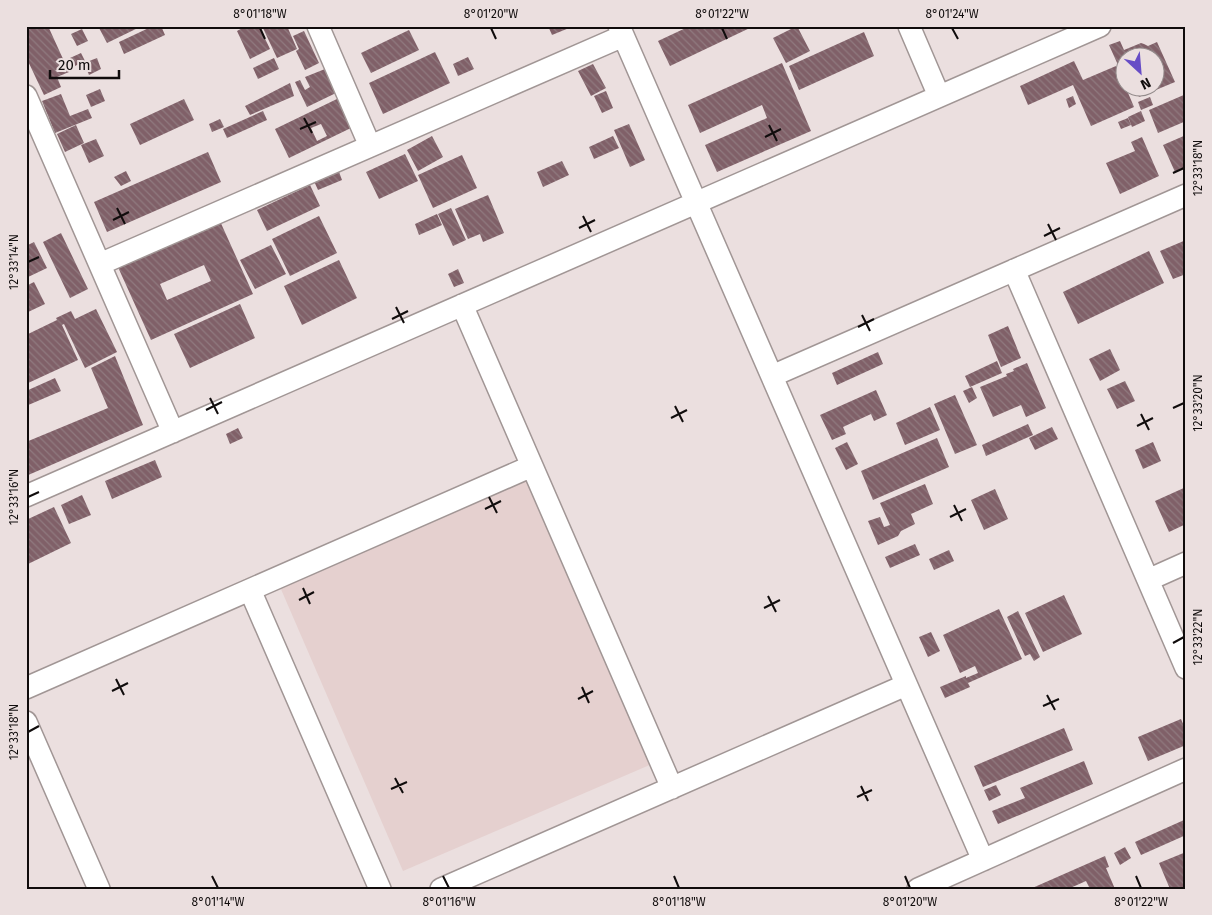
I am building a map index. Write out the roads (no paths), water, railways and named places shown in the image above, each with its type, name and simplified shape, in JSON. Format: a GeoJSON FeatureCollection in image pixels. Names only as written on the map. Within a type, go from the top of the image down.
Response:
{"type":"FeatureCollection","features":[{"type":"Feature","properties":{"kind":"street"},"geometry":{"type":"LineString","coordinates":[[318,26],[370,146]]}},
{"type":"Feature","properties":{"kind":"street"},"geometry":{"type":"LineString","coordinates":[[909,26],[939,96]]}},
{"type":"Feature","properties":{"kind":"street"},"geometry":{"type":"LineString","coordinates":[[26,496],[1100,26]]}},
{"type":"Feature","properties":{"kind":"street"},"geometry":{"type":"LineString","coordinates":[[100,264],[370,146],[621,31],[983,860]]}},
{"type":"Feature","properties":{"kind":"street"},"geometry":{"type":"LineString","coordinates":[[26,96],[173,432]]}},
{"type":"Feature","properties":{"kind":"street"},"geometry":{"type":"LineString","coordinates":[[772,376],[1186,195]]}},
{"type":"Feature","properties":{"kind":"street"},"geometry":{"type":"LineString","coordinates":[[1014,270],[1186,668]]}},
{"type":"Feature","properties":{"kind":"street"},"geometry":{"type":"LineString","coordinates":[[462,305],[672,788]]}},
{"type":"Feature","properties":{"kind":"street"},"geometry":{"type":"LineString","coordinates":[[26,688],[532,466]]}},
{"type":"Feature","properties":{"kind":"street"},"geometry":{"type":"LineString","coordinates":[[1148,580],[1186,563]]}},
{"type":"Feature","properties":{"kind":"street"},"geometry":{"type":"LineString","coordinates":[[250,590],[380,889]]}},
{"type":"Feature","properties":{"kind":"street"},"geometry":{"type":"LineString","coordinates":[[441,889],[906,685]]}},
{"type":"Feature","properties":{"kind":"street"},"geometry":{"type":"LineString","coordinates":[[26,722],[99,889]]}},
{"type":"Feature","properties":{"kind":"street"},"geometry":{"type":"LineString","coordinates":[[918,889],[1186,769]]}}]}
